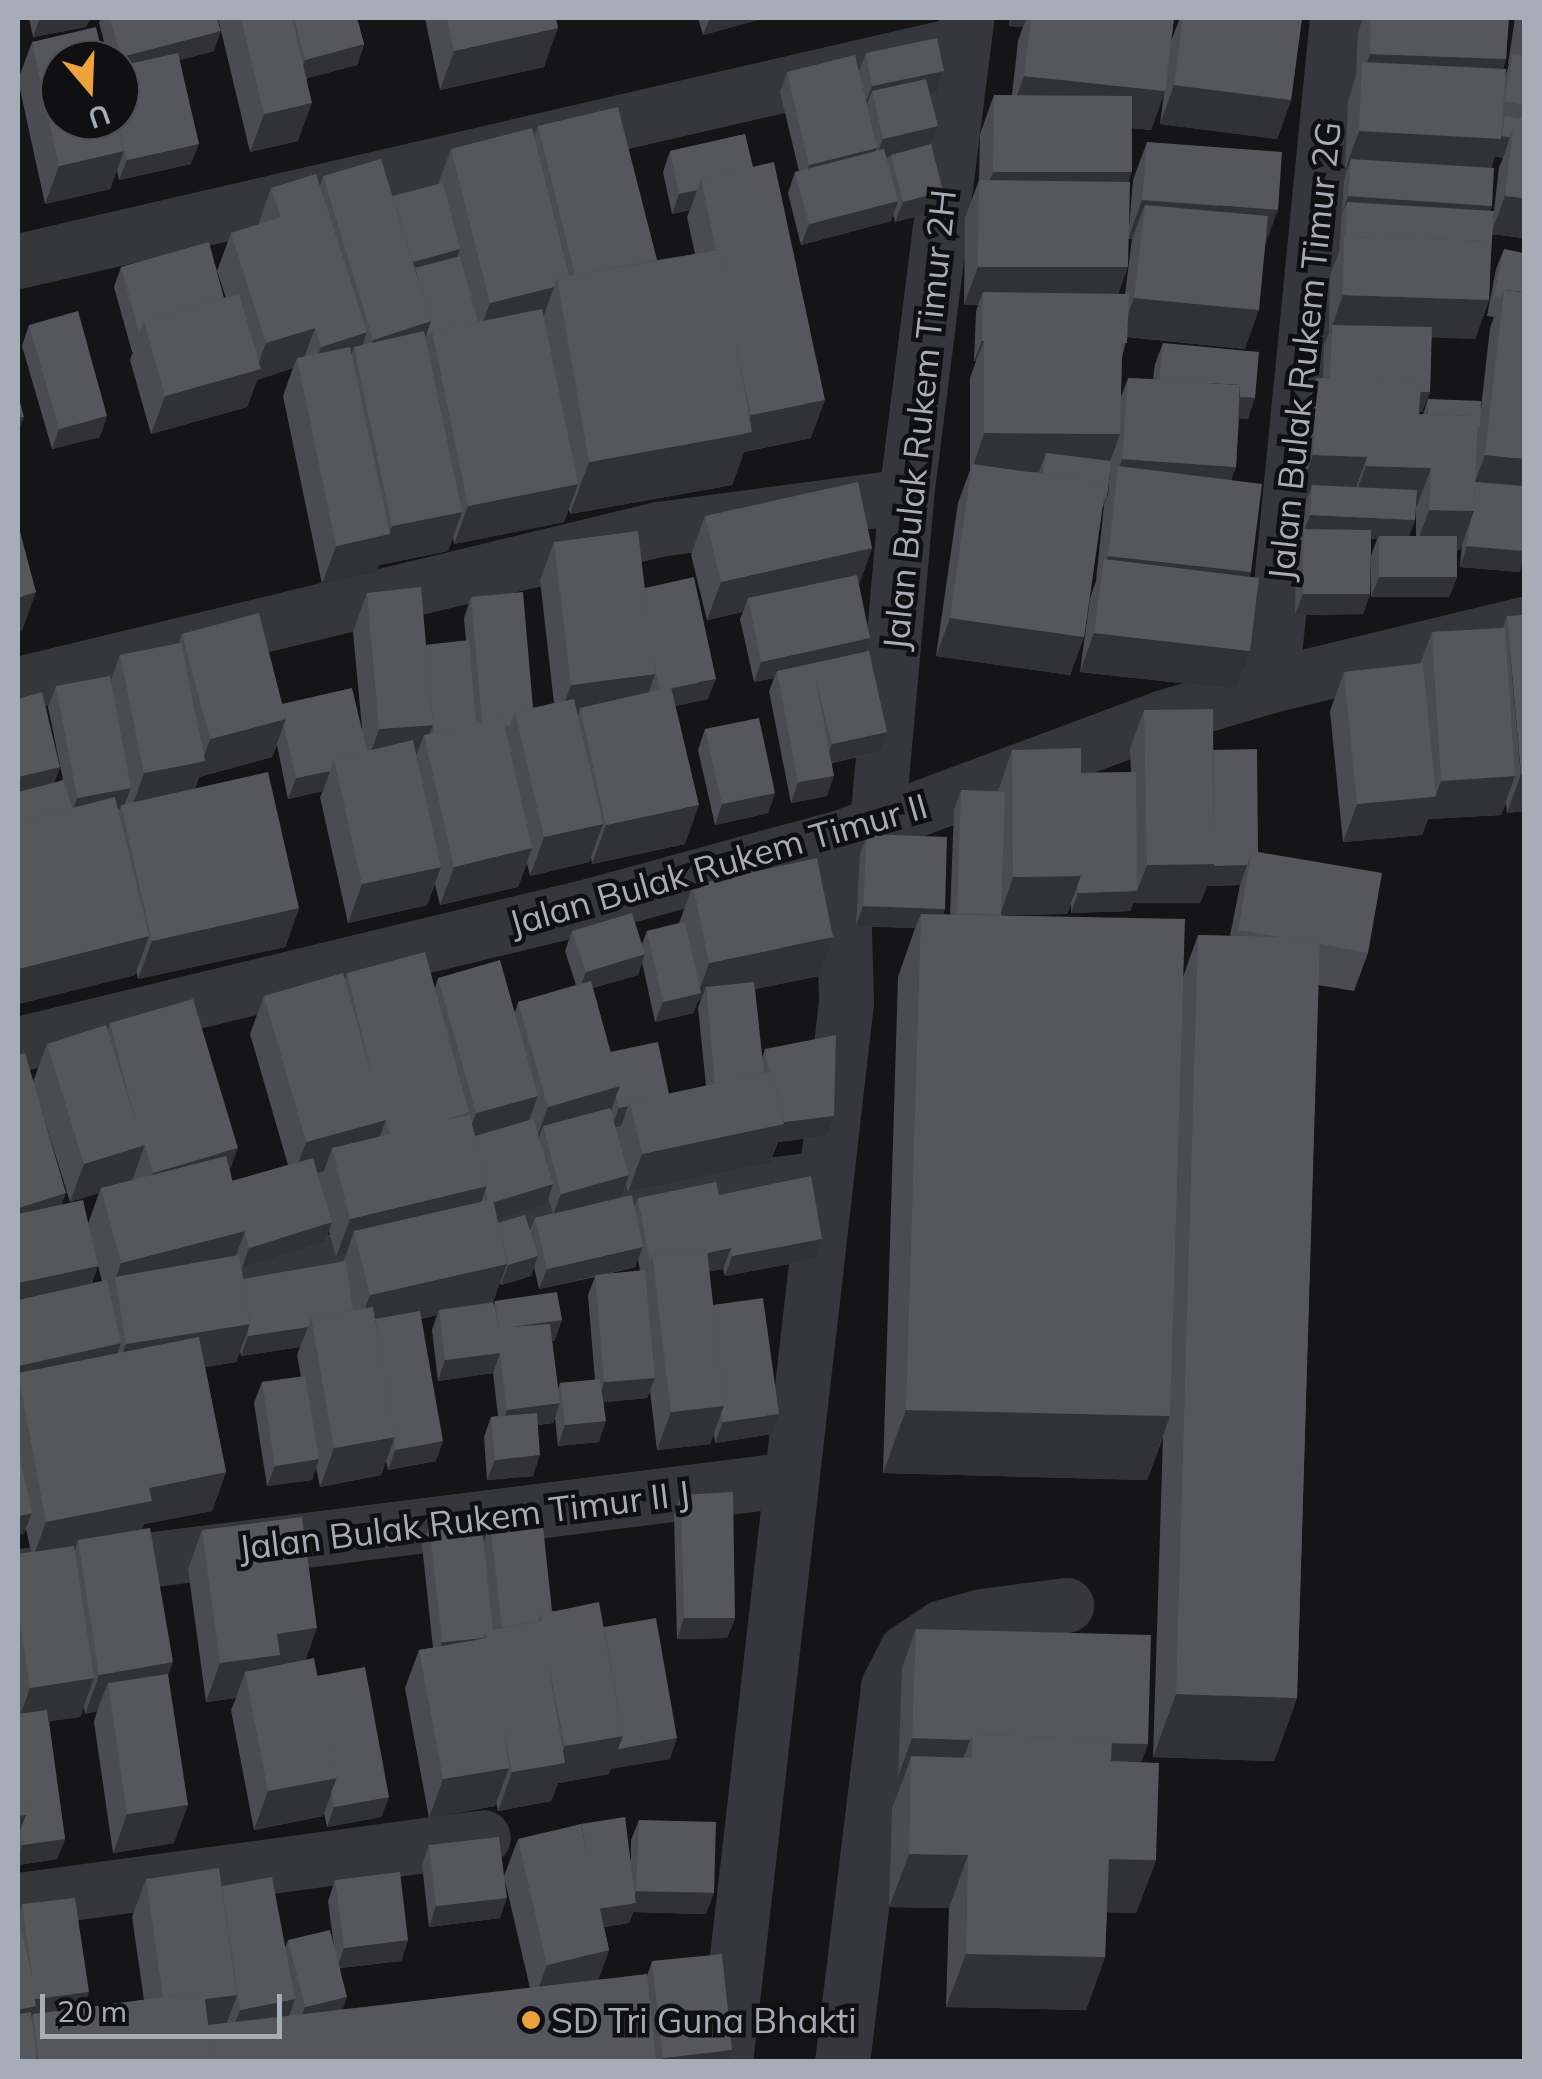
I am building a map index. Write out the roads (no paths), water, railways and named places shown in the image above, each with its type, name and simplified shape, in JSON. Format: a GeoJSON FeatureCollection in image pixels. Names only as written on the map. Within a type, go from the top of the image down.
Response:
{"type":"FeatureCollection","features":[{"type":"Feature","properties":{"kind":"street","name":"Jalan Bulak Rukem Timur 2G"},"geometry":{"type":"LineString","coordinates":[[1272,685],[1337,18]]}},
{"type":"Feature","properties":{"kind":"street"},"geometry":{"type":"LineString","coordinates":[[18,261],[964,30]]}},
{"type":"Feature","properties":{"kind":"street","name":"Jalan Bulak Rukem Timur 2H"},"geometry":{"type":"LineString","coordinates":[[726,2062],[846,1000],[859,830],[906,496],[964,30]]}},
{"type":"Feature","properties":{"kind":"street"},"geometry":{"type":"LineString","coordinates":[[18,684],[658,529],[906,496]]}},
{"type":"Feature","properties":{"kind":"street","name":"Jalan Bulak Rukem Timur II"},"geometry":{"type":"LineString","coordinates":[[18,1044],[592,905],[859,830],[1164,717],[1272,685],[1524,624]]}},
{"type":"Feature","properties":{"kind":"street"},"geometry":{"type":"LineString","coordinates":[[117,1304],[643,1200],[825,1178]]}},
{"type":"Feature","properties":{"kind":"street","name":"Jalan Bulak Rukem Timur II J"},"geometry":{"type":"LineString","coordinates":[[18,1576],[792,1479]]}},
{"type":"Feature","properties":{"kind":"street"},"geometry":{"type":"LineString","coordinates":[[842,2062],[888,1686],[906,1651],[942,1627],[982,1616],[1066,1606]]}},
{"type":"Feature","properties":{"kind":"street"},"geometry":{"type":"LineString","coordinates":[[18,1900],[483,1837]]}},
{"type":"Feature","properties":{"kind":"place","name":"SD Tri Guna Bhakti"},"geometry":{"type":"Point","coordinates":[531,2020]}}]}
